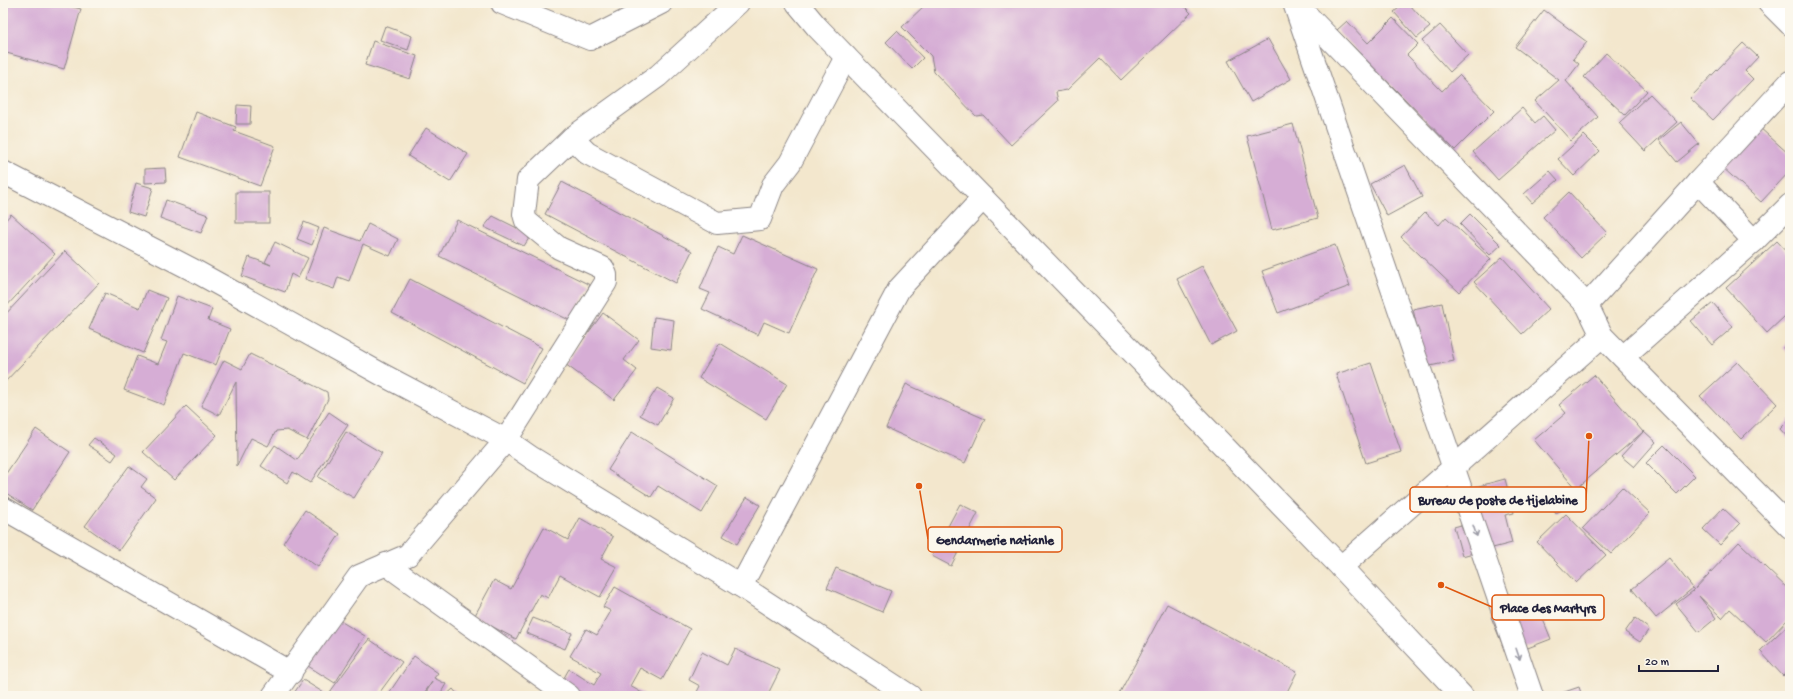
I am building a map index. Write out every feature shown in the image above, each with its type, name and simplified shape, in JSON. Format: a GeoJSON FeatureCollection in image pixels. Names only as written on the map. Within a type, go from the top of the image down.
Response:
{"type":"FeatureCollection","features":[{"type":"Feature","properties":{"kind":"street"},"geometry":{"type":"LineString","coordinates":[[502,3],[590,39],[661,3]]}},
{"type":"Feature","properties":{"kind":"street"},"geometry":{"type":"LineString","coordinates":[[274,696],[359,576],[408,555],[506,440],[606,282],[606,275],[603,268],[559,248],[526,221],[524,214],[528,180],[572,138],[658,76],[738,3]]}},
{"type":"Feature","properties":{"kind":"street"},"geometry":{"type":"LineString","coordinates":[[797,3],[817,27],[1341,568],[1462,696]]}},
{"type":"Feature","properties":{"kind":"street"},"geometry":{"type":"LineString","coordinates":[[1294,3],[1587,305],[1602,336],[1790,527]]}},
{"type":"Feature","properties":{"kind":"street"},"geometry":{"type":"LineString","coordinates":[[1294,3],[1532,696]]}},
{"type":"Feature","properties":{"kind":"street"},"geometry":{"type":"LineString","coordinates":[[1769,3],[1790,24]]}},
{"type":"Feature","properties":{"kind":"street"},"geometry":{"type":"LineString","coordinates":[[572,138],[587,153],[717,223],[760,219],[773,185],[790,163],[846,57]]}},
{"type":"Feature","properties":{"kind":"street"},"geometry":{"type":"LineString","coordinates":[[1587,305],[1790,82]]}},
{"type":"Feature","properties":{"kind":"street"},"geometry":{"type":"LineString","coordinates":[[3,172],[195,271],[381,374],[506,440],[532,458],[741,586],[910,696]]}},
{"type":"Feature","properties":{"kind":"street"},"geometry":{"type":"LineString","coordinates":[[1698,182],[1754,241]]}},
{"type":"Feature","properties":{"kind":"street"},"geometry":{"type":"LineString","coordinates":[[741,586],[899,289],[983,198]]}},
{"type":"Feature","properties":{"kind":"street"},"geometry":{"type":"LineString","coordinates":[[1623,356],[1754,241],[1790,205]]}},
{"type":"Feature","properties":{"kind":"street"},"geometry":{"type":"LineString","coordinates":[[1341,568],[1602,336]]}},
{"type":"Feature","properties":{"kind":"street"},"geometry":{"type":"LineString","coordinates":[[3,508],[291,672]]}},
{"type":"Feature","properties":{"kind":"street"},"geometry":{"type":"LineString","coordinates":[[386,564],[544,690],[569,696]]}},
{"type":"Feature","properties":{"kind":"building"},"geometry":{"type":"Polygon","coordinates":[[[7,3],[58,3],[81,9],[64,69],[3,52],[3,18],[7,3]]]}},
{"type":"Feature","properties":{"kind":"building"},"geometry":{"type":"Polygon","coordinates":[[[927,3],[1181,3],[1191,13],[1121,80],[1100,58],[1067,90],[1056,92],[1058,101],[1011,145],[983,115],[976,116],[934,72],[931,56],[902,27],[927,3]]]}},
{"type":"Feature","properties":{"kind":"building"},"geometry":{"type":"Polygon","coordinates":[[[1405,3],[1408,3],[1430,27],[1417,38],[1394,12],[1405,3]]]}},
{"type":"Feature","properties":{"kind":"building"},"geometry":{"type":"Polygon","coordinates":[[[1544,10],[1587,42],[1573,59],[1579,64],[1566,81],[1598,117],[1571,141],[1535,101],[1559,80],[1515,47],[1544,10]]]}},
{"type":"Feature","properties":{"kind":"building"},"geometry":{"type":"Polygon","coordinates":[[[1393,18],[1418,44],[1407,55],[1442,91],[1459,75],[1494,111],[1455,150],[1337,30],[1347,21],[1368,43],[1393,18]]]}},
{"type":"Feature","properties":{"kind":"building"},"geometry":{"type":"Polygon","coordinates":[[[1440,25],[1468,55],[1450,72],[1422,41],[1440,25]]]}},
{"type":"Feature","properties":{"kind":"building"},"geometry":{"type":"Polygon","coordinates":[[[385,26],[412,36],[408,50],[380,40],[385,26]]]}},
{"type":"Feature","properties":{"kind":"building"},"geometry":{"type":"Polygon","coordinates":[[[897,31],[923,58],[912,69],[886,42],[897,31]]]}},
{"type":"Feature","properties":{"kind":"building"},"geometry":{"type":"Polygon","coordinates":[[[1268,39],[1291,79],[1251,102],[1228,61],[1268,39]]]}},
{"type":"Feature","properties":{"kind":"building"},"geometry":{"type":"Polygon","coordinates":[[[373,41],[417,56],[410,79],[365,65],[373,41]]]}},
{"type":"Feature","properties":{"kind":"building"},"geometry":{"type":"Polygon","coordinates":[[[1743,43],[1758,57],[1745,71],[1753,79],[1713,120],[1690,98],[1743,43]]]}},
{"type":"Feature","properties":{"kind":"building"},"geometry":{"type":"Polygon","coordinates":[[[1606,53],[1647,91],[1625,115],[1584,77],[1606,53]]]}},
{"type":"Feature","properties":{"kind":"building"},"geometry":{"type":"Polygon","coordinates":[[[1650,94],[1677,122],[1645,151],[1619,123],[1650,94]]]}},
{"type":"Feature","properties":{"kind":"building"},"geometry":{"type":"Polygon","coordinates":[[[237,105],[251,106],[250,124],[236,124],[237,105]]]}},
{"type":"Feature","properties":{"kind":"building"},"geometry":{"type":"Polygon","coordinates":[[[1522,108],[1535,123],[1543,116],[1555,130],[1498,180],[1473,152],[1522,108]]]}},
{"type":"Feature","properties":{"kind":"building"},"geometry":{"type":"Polygon","coordinates":[[[196,112],[236,127],[234,131],[275,146],[260,186],[180,157],[196,112]]]}},
{"type":"Feature","properties":{"kind":"building"},"geometry":{"type":"Polygon","coordinates":[[[1681,122],[1699,144],[1677,162],[1659,140],[1681,122]]]}},
{"type":"Feature","properties":{"kind":"building"},"geometry":{"type":"Polygon","coordinates":[[[1293,124],[1318,218],[1272,230],[1247,136],[1293,124]]]}},
{"type":"Feature","properties":{"kind":"building"},"geometry":{"type":"Polygon","coordinates":[[[1759,127],[1790,155],[1790,171],[1761,202],[1722,167],[1759,127]]]}},
{"type":"Feature","properties":{"kind":"building"},"geometry":{"type":"Polygon","coordinates":[[[426,128],[468,154],[450,182],[408,156],[426,128]]]}},
{"type":"Feature","properties":{"kind":"building"},"geometry":{"type":"Polygon","coordinates":[[[1584,135],[1600,151],[1574,176],[1558,159],[1584,135]]]}},
{"type":"Feature","properties":{"kind":"building"},"geometry":{"type":"Polygon","coordinates":[[[1405,165],[1422,197],[1387,216],[1370,184],[1405,165]]]}},
{"type":"Feature","properties":{"kind":"building"},"geometry":{"type":"Polygon","coordinates":[[[165,168],[166,182],[145,183],[145,169],[165,168]]]}},
{"type":"Feature","properties":{"kind":"building"},"geometry":{"type":"Polygon","coordinates":[[[1550,171],[1558,180],[1532,203],[1524,194],[1550,171]]]}},
{"type":"Feature","properties":{"kind":"building"},"geometry":{"type":"Polygon","coordinates":[[[562,182],[692,251],[676,283],[545,214],[562,182]]]}},
{"type":"Feature","properties":{"kind":"building"},"geometry":{"type":"Polygon","coordinates":[[[136,183],[153,188],[144,217],[128,212],[136,183]]]}},
{"type":"Feature","properties":{"kind":"building"},"geometry":{"type":"Polygon","coordinates":[[[236,192],[269,192],[269,223],[236,223],[236,192]]]}},
{"type":"Feature","properties":{"kind":"building"},"geometry":{"type":"Polygon","coordinates":[[[1569,192],[1607,233],[1581,258],[1543,217],[1569,192]]]}},
{"type":"Feature","properties":{"kind":"building"},"geometry":{"type":"Polygon","coordinates":[[[166,200],[208,215],[201,233],[160,218],[166,200]]]}},
{"type":"Feature","properties":{"kind":"building"},"geometry":{"type":"Polygon","coordinates":[[[1425,212],[1439,225],[1446,217],[1491,259],[1459,292],[1401,237],[1425,212]]]}},
{"type":"Feature","properties":{"kind":"building"},"geometry":{"type":"Polygon","coordinates":[[[11,214],[55,254],[3,310],[3,223],[11,214]]]}},
{"type":"Feature","properties":{"kind":"building"},"geometry":{"type":"Polygon","coordinates":[[[1470,214],[1501,245],[1490,255],[1460,224],[1470,214]]]}},
{"type":"Feature","properties":{"kind":"building"},"geometry":{"type":"Polygon","coordinates":[[[493,216],[531,235],[524,246],[484,227],[493,216]]]}},
{"type":"Feature","properties":{"kind":"building"},"geometry":{"type":"Polygon","coordinates":[[[457,220],[590,285],[571,321],[439,256],[457,220]]]}},
{"type":"Feature","properties":{"kind":"building"},"geometry":{"type":"Polygon","coordinates":[[[304,222],[319,228],[312,245],[297,239],[304,222]]]}},
{"type":"Feature","properties":{"kind":"building"},"geometry":{"type":"Polygon","coordinates":[[[368,224],[398,239],[390,256],[363,244],[349,281],[338,277],[334,289],[305,279],[324,228],[360,241],[368,224]]]}},
{"type":"Feature","properties":{"kind":"building"},"geometry":{"type":"Polygon","coordinates":[[[742,235],[818,269],[789,333],[764,322],[758,335],[702,309],[710,293],[700,289],[718,247],[733,254],[742,235]]]}},
{"type":"Feature","properties":{"kind":"building"},"geometry":{"type":"Polygon","coordinates":[[[1777,241],[1790,255],[1790,321],[1785,316],[1767,333],[1726,288],[1777,241]]]}},
{"type":"Feature","properties":{"kind":"building"},"geometry":{"type":"Polygon","coordinates":[[[275,242],[308,258],[298,278],[291,274],[285,292],[242,276],[249,257],[271,265],[265,262],[275,242]]]}},
{"type":"Feature","properties":{"kind":"building"},"geometry":{"type":"Polygon","coordinates":[[[1335,245],[1350,286],[1278,313],[1262,271],[1335,245]]]}},
{"type":"Feature","properties":{"kind":"building"},"geometry":{"type":"Polygon","coordinates":[[[65,251],[99,283],[3,384],[3,317],[65,251]]]}},
{"type":"Feature","properties":{"kind":"building"},"geometry":{"type":"Polygon","coordinates":[[[1502,257],[1549,309],[1522,334],[1474,282],[1502,257]]]}},
{"type":"Feature","properties":{"kind":"building"},"geometry":{"type":"Polygon","coordinates":[[[1202,266],[1237,331],[1211,345],[1177,279],[1202,266]]]}},
{"type":"Feature","properties":{"kind":"building"},"geometry":{"type":"Polygon","coordinates":[[[410,279],[542,348],[523,383],[392,313],[410,279]]]}},
{"type":"Feature","properties":{"kind":"building"},"geometry":{"type":"Polygon","coordinates":[[[147,290],[167,298],[143,353],[89,329],[105,293],[140,308],[147,290]]]}},
{"type":"Feature","properties":{"kind":"building"},"geometry":{"type":"Polygon","coordinates":[[[177,296],[212,309],[208,320],[230,329],[216,365],[184,353],[164,405],[124,390],[137,356],[158,364],[167,342],[161,340],[177,296]]]}},
{"type":"Feature","properties":{"kind":"building"},"geometry":{"type":"Polygon","coordinates":[[[1442,303],[1454,361],[1425,367],[1413,309],[1442,303]]]}},
{"type":"Feature","properties":{"kind":"building"},"geometry":{"type":"Polygon","coordinates":[[[1713,303],[1733,327],[1712,345],[1691,321],[1713,303]]]}},
{"type":"Feature","properties":{"kind":"building"},"geometry":{"type":"Polygon","coordinates":[[[603,313],[639,340],[624,360],[637,370],[614,400],[565,364],[603,313]]]}},
{"type":"Feature","properties":{"kind":"building"},"geometry":{"type":"Polygon","coordinates":[[[654,317],[674,320],[671,350],[651,347],[654,317]]]}},
{"type":"Feature","properties":{"kind":"building"},"geometry":{"type":"Polygon","coordinates":[[[1790,338],[1790,353],[1783,348],[1790,338]]]}},
{"type":"Feature","properties":{"kind":"building"},"geometry":{"type":"Polygon","coordinates":[[[720,343],[787,384],[766,419],[699,378],[720,343]]]}},
{"type":"Feature","properties":{"kind":"building"},"geometry":{"type":"Polygon","coordinates":[[[250,354],[327,392],[328,399],[307,440],[287,430],[276,431],[268,446],[251,438],[237,466],[236,382],[219,415],[201,406],[224,360],[242,369],[250,354]]]}},
{"type":"Feature","properties":{"kind":"building"},"geometry":{"type":"Polygon","coordinates":[[[1737,362],[1777,404],[1741,439],[1700,396],[1737,362]]]}},
{"type":"Feature","properties":{"kind":"building"},"geometry":{"type":"Polygon","coordinates":[[[1371,363],[1401,452],[1366,463],[1336,374],[1371,363]]]}},
{"type":"Feature","properties":{"kind":"building"},"geometry":{"type":"Polygon","coordinates":[[[1594,375],[1643,432],[1576,489],[1534,440],[1566,413],[1559,405],[1594,375]]]}},
{"type":"Feature","properties":{"kind":"building"},"geometry":{"type":"Polygon","coordinates":[[[906,384],[985,419],[965,463],[886,428],[906,384]]]}},
{"type":"Feature","properties":{"kind":"building"},"geometry":{"type":"Polygon","coordinates":[[[657,388],[674,398],[658,425],[640,415],[657,388]]]}},
{"type":"Feature","properties":{"kind":"building"},"geometry":{"type":"Polygon","coordinates":[[[186,406],[217,435],[174,480],[143,452],[186,406]]]}},
{"type":"Feature","properties":{"kind":"building"},"geometry":{"type":"Polygon","coordinates":[[[329,412],[348,425],[310,483],[293,472],[287,483],[261,466],[275,445],[297,460],[329,412]]]}},
{"type":"Feature","properties":{"kind":"building"},"geometry":{"type":"Polygon","coordinates":[[[1790,419],[1790,440],[1780,429],[1790,419]]]}},
{"type":"Feature","properties":{"kind":"building"},"geometry":{"type":"Polygon","coordinates":[[[36,429],[70,452],[32,510],[3,491],[3,478],[36,429]]]}},
{"type":"Feature","properties":{"kind":"building"},"geometry":{"type":"Polygon","coordinates":[[[1644,431],[1656,442],[1634,467],[1621,456],[1644,431]]]}},
{"type":"Feature","properties":{"kind":"building"},"geometry":{"type":"Polygon","coordinates":[[[346,432],[382,453],[354,498],[318,477],[346,432]]]}},
{"type":"Feature","properties":{"kind":"building"},"geometry":{"type":"Polygon","coordinates":[[[632,432],[718,486],[702,513],[658,486],[651,497],[608,470],[632,432]]]}},
{"type":"Feature","properties":{"kind":"building"},"geometry":{"type":"Polygon","coordinates":[[[94,438],[117,454],[112,461],[88,445],[94,438]]]}},
{"type":"Feature","properties":{"kind":"building"},"geometry":{"type":"Polygon","coordinates":[[[1664,445],[1695,476],[1677,494],[1646,463],[1664,445]]]}},
{"type":"Feature","properties":{"kind":"building"},"geometry":{"type":"Polygon","coordinates":[[[129,466],[147,479],[141,487],[156,498],[119,550],[85,526],[129,466]]]}},
{"type":"Feature","properties":{"kind":"building"},"geometry":{"type":"Polygon","coordinates":[[[1505,479],[1514,513],[1505,515],[1512,543],[1462,556],[1454,527],[1468,523],[1460,491],[1505,479]]]}},
{"type":"Feature","properties":{"kind":"building"},"geometry":{"type":"Polygon","coordinates":[[[1622,487],[1650,513],[1611,554],[1583,528],[1622,487]]]}},
{"type":"Feature","properties":{"kind":"building"},"geometry":{"type":"Polygon","coordinates":[[[1563,492],[1571,505],[1556,513],[1549,501],[1563,492]]]}},
{"type":"Feature","properties":{"kind":"building"},"geometry":{"type":"Polygon","coordinates":[[[747,497],[760,505],[737,544],[723,536],[747,497]]]}},
{"type":"Feature","properties":{"kind":"building"},"geometry":{"type":"Polygon","coordinates":[[[960,504],[978,513],[951,566],[932,556],[960,504]]]}},
{"type":"Feature","properties":{"kind":"building"},"geometry":{"type":"Polygon","coordinates":[[[1723,508],[1740,524],[1720,545],[1703,529],[1723,508]]]}},
{"type":"Feature","properties":{"kind":"building"},"geometry":{"type":"Polygon","coordinates":[[[305,510],[340,534],[318,567],[283,543],[305,510]]]}},
{"type":"Feature","properties":{"kind":"building"},"geometry":{"type":"Polygon","coordinates":[[[1566,514],[1606,555],[1576,583],[1537,542],[1566,514]]]}},
{"type":"Feature","properties":{"kind":"building"},"geometry":{"type":"Polygon","coordinates":[[[580,518],[613,537],[601,559],[617,567],[600,597],[560,575],[548,598],[540,594],[516,639],[474,617],[494,580],[511,589],[544,527],[568,540],[580,518]]]}},
{"type":"Feature","properties":{"kind":"building"},"geometry":{"type":"Polygon","coordinates":[[[1739,542],[1790,591],[1790,617],[1766,642],[1730,609],[1722,618],[1699,596],[1716,618],[1699,632],[1676,604],[1693,591],[1739,542]]]}},
{"type":"Feature","properties":{"kind":"building"},"geometry":{"type":"Polygon","coordinates":[[[1669,558],[1693,588],[1656,618],[1632,589],[1669,558]]]}},
{"type":"Feature","properties":{"kind":"building"},"geometry":{"type":"Polygon","coordinates":[[[836,568],[891,591],[882,612],[827,588],[836,568]]]}},
{"type":"Feature","properties":{"kind":"building"},"geometry":{"type":"Polygon","coordinates":[[[615,587],[690,629],[662,680],[640,668],[630,686],[644,694],[643,696],[583,696],[561,683],[569,669],[594,685],[601,673],[570,656],[586,629],[597,635],[611,611],[603,607],[615,587]]]}},
{"type":"Feature","properties":{"kind":"building"},"geometry":{"type":"Polygon","coordinates":[[[1167,604],[1297,672],[1285,696],[1118,696],[1167,604]]]}},
{"type":"Feature","properties":{"kind":"building"},"geometry":{"type":"Polygon","coordinates":[[[1519,605],[1525,618],[1540,612],[1551,639],[1507,656],[1491,617],[1519,605]]]}},
{"type":"Feature","properties":{"kind":"building"},"geometry":{"type":"Polygon","coordinates":[[[533,618],[572,633],[565,649],[526,633],[533,618]]]}},
{"type":"Feature","properties":{"kind":"building"},"geometry":{"type":"Polygon","coordinates":[[[1635,618],[1649,629],[1640,642],[1625,632],[1635,618]]]}},
{"type":"Feature","properties":{"kind":"building"},"geometry":{"type":"Polygon","coordinates":[[[337,619],[365,636],[335,683],[308,666],[337,619]]]}},
{"type":"Feature","properties":{"kind":"building"},"geometry":{"type":"Polygon","coordinates":[[[1790,623],[1790,669],[1783,676],[1760,651],[1790,623]]]}},
{"type":"Feature","properties":{"kind":"building"},"geometry":{"type":"Polygon","coordinates":[[[369,639],[402,662],[377,696],[336,696],[330,692],[369,639]]]}},
{"type":"Feature","properties":{"kind":"building"},"geometry":{"type":"Polygon","coordinates":[[[735,649],[780,670],[767,696],[695,696],[700,686],[689,680],[702,652],[727,665],[735,649]]]}},
{"type":"Feature","properties":{"kind":"building"},"geometry":{"type":"Polygon","coordinates":[[[414,656],[438,673],[434,678],[446,684],[439,696],[424,696],[432,682],[422,696],[387,696],[414,656]]]}},
{"type":"Feature","properties":{"kind":"building"},"geometry":{"type":"Polygon","coordinates":[[[303,680],[329,696],[299,696],[294,693],[303,680]]]}},
{"type":"Feature","properties":{"kind":"building"},"geometry":{"type":"Polygon","coordinates":[[[1579,687],[1582,696],[1553,696],[1579,687]]]}},
{"type":"Feature","properties":{"kind":"building"},"geometry":{"type":"Polygon","coordinates":[[[453,689],[459,696],[445,696],[453,689]]]}},
{"type":"Feature","properties":{"kind":"building"},"geometry":{"type":"Polygon","coordinates":[[[790,692],[799,696],[788,696],[790,692]]]}},
{"type":"Feature","properties":{"kind":"place","name":"Bureau de poste de tijelabine"},"geometry":{"type":"Point","coordinates":[1589,436]}},
{"type":"Feature","properties":{"kind":"place","name":"Gendarmerie natianle"},"geometry":{"type":"Point","coordinates":[919,486]}},
{"type":"Feature","properties":{"kind":"place","name":"Place des Martyrs"},"geometry":{"type":"Point","coordinates":[1441,585]}}]}
